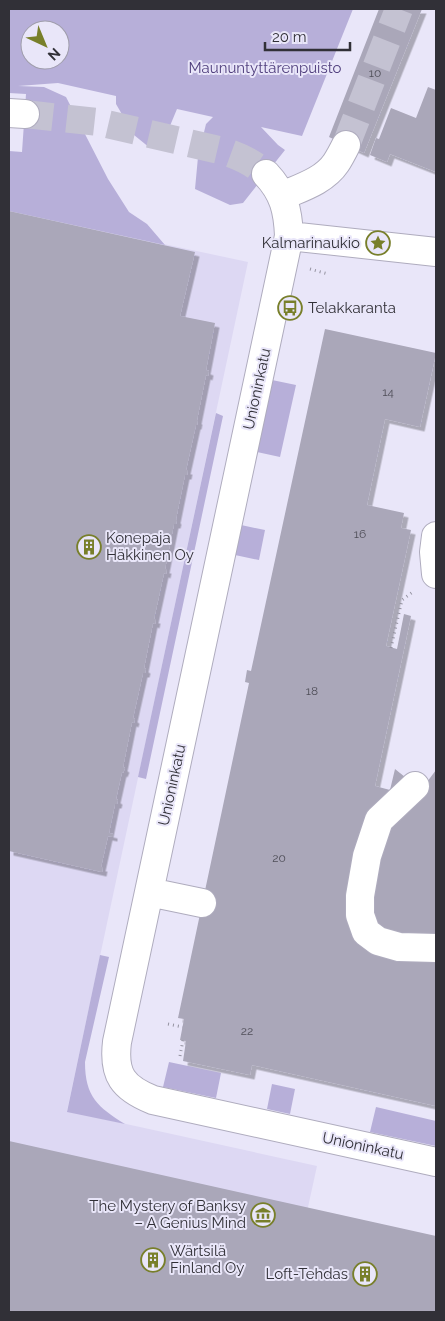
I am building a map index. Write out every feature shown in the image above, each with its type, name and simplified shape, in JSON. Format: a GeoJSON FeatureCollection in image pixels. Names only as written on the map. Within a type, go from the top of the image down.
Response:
{"type":"FeatureCollection","features":[{"type":"Feature","properties":{"kind":"street"},"geometry":{"type":"LineString","coordinates":[[282,196],[322,177],[330,171],[346,145]]}},
{"type":"Feature","properties":{"kind":"street","name":"Unioninkatu"},"geometry":{"type":"LineString","coordinates":[[266,174],[282,196],[288,219],[289,236],[115,1056],[119,1074],[129,1087],[139,1095],[153,1100],[436,1162]]}},
{"type":"Feature","properties":{"kind":"street"},"geometry":{"type":"LineString","coordinates":[[289,236],[436,252]]}},
{"type":"Feature","properties":{"kind":"street"},"geometry":{"type":"LineString","coordinates":[[436,536],[434,552],[436,574]]}},
{"type":"Feature","properties":{"kind":"street"},"geometry":{"type":"LineString","coordinates":[[415,786],[379,820],[367,856],[360,896],[360,915],[366,932],[378,941],[399,947],[436,948]]}},
{"type":"Feature","properties":{"kind":"street"},"geometry":{"type":"LineString","coordinates":[[149,892],[202,903]]}},
{"type":"Feature","properties":{"kind":"path"},"geometry":{"type":"LineString","coordinates":[[391,648],[398,613]]}},
{"type":"Feature","properties":{"kind":"path"},"geometry":{"type":"LineString","coordinates":[[168,1024],[183,1027]]}},
{"type":"Feature","properties":{"kind":"path"},"geometry":{"type":"LineString","coordinates":[[180,1056],[183,1040]]}},
{"type":"Feature","properties":{"kind":"shaded area"},"geometry":{"type":"Polygon","coordinates":[[[9,211],[248,262],[67,1111],[317,1166],[285,1312],[9,1312],[9,211]]]}},
{"type":"Feature","properties":{"kind":"green space","name":"Maununtyttärenpuisto"},"geometry":{"type":"Polygon","coordinates":[[[9,9],[353,9],[302,136],[261,127],[285,150],[243,203],[230,205],[195,189],[198,157],[206,124],[213,117],[177,109],[162,145],[150,148],[134,135],[116,104],[116,96],[58,83],[18,86],[44,87],[66,97],[108,179],[129,212],[147,224],[165,245],[9,211],[9,151],[22,152],[26,94],[9,93],[9,9]]]}},
{"type":"Feature","properties":{"kind":"green space"},"geometry":{"type":"Polygon","coordinates":[[[272,380],[296,385],[280,457],[257,452],[272,380]]]}},
{"type":"Feature","properties":{"kind":"green space"},"geometry":{"type":"Polygon","coordinates":[[[216,413],[223,416],[146,779],[138,777],[216,413]]]}},
{"type":"Feature","properties":{"kind":"green space"},"geometry":{"type":"Polygon","coordinates":[[[241,525],[265,530],[259,560],[235,555],[241,525]]]}},
{"type":"Feature","properties":{"kind":"green space"},"geometry":{"type":"Polygon","coordinates":[[[100,955],[109,957],[85,1062],[87,1084],[100,1106],[125,1124],[67,1112],[100,955]]]}},
{"type":"Feature","properties":{"kind":"green space"},"geometry":{"type":"Polygon","coordinates":[[[169,1062],[221,1073],[216,1098],[163,1087],[169,1062]]]}},
{"type":"Feature","properties":{"kind":"green space"},"geometry":{"type":"Polygon","coordinates":[[[272,1084],[295,1089],[290,1114],[267,1109],[272,1084]]]}},
{"type":"Feature","properties":{"kind":"green space"},"geometry":{"type":"Polygon","coordinates":[[[376,1107],[436,1121],[436,1146],[370,1132],[376,1107]]]}},
{"type":"Feature","properties":{"kind":"building"},"geometry":{"type":"Polygon","coordinates":[[[379,9],[422,9],[364,153],[329,137],[379,9]]]}},
{"type":"Feature","properties":{"kind":"building"},"geometry":{"type":"Polygon","coordinates":[[[428,87],[436,90],[436,172],[390,154],[387,162],[370,155],[376,138],[379,139],[391,108],[416,118],[428,87]]]}},
{"type":"Feature","properties":{"kind":"building","name":"Konepaja Häkkinen Oy"},"geometry":{"type":"Polygon","coordinates":[[[9,211],[195,252],[180,316],[215,323],[206,370],[209,371],[208,376],[206,375],[186,470],[188,470],[187,475],[185,475],[176,524],[174,524],[165,569],[167,569],[166,574],[164,573],[154,619],[156,619],[155,624],[153,623],[144,668],[146,669],[145,673],[143,673],[133,718],[135,719],[134,723],[132,722],[123,767],[125,768],[122,772],[116,799],[118,800],[117,804],[115,804],[109,833],[113,834],[113,837],[108,836],[101,867],[103,867],[102,872],[9,851],[9,211]]]}},
{"type":"Feature","properties":{"kind":"building"},"geometry":{"type":"Polygon","coordinates":[[[325,329],[436,353],[420,427],[385,419],[367,505],[404,513],[401,528],[411,530],[386,646],[397,649],[404,614],[411,616],[375,786],[390,790],[395,769],[421,790],[436,770],[436,1106],[252,1065],[250,1075],[183,1061],[186,1041],[180,1040],[184,1019],[178,1018],[249,683],[245,682],[247,670],[251,671],[325,329]]]}},
{"type":"Feature","properties":{"kind":"building","name":"Wärtsilä Finland Oy"},"geometry":{"type":"Polygon","coordinates":[[[9,1141],[436,1236],[436,1312],[9,1312],[9,1141]]]}},
{"type":"Feature","properties":{"kind":"tunnel"},"geometry":{"type":"LineString","coordinates":[[346,145],[399,9]]}},
{"type":"Feature","properties":{"kind":"tunnel"},"geometry":{"type":"LineString","coordinates":[[25,114],[98,122],[223,151],[245,160],[266,174]]}},
{"type":"Feature","properties":{"kind":"place","name":"Kalmarinaukio"},"geometry":{"type":"Point","coordinates":[378,243]}},
{"type":"Feature","properties":{"kind":"place","name":"Telakkaranta"},"geometry":{"type":"Point","coordinates":[290,308]}},
{"type":"Feature","properties":{"kind":"place","name":"Konepaja Häkkinen Oy"},"geometry":{"type":"Point","coordinates":[89,547]}},
{"type":"Feature","properties":{"kind":"place","name":"The Mystery of Banksy – A Genius Mind"},"geometry":{"type":"Point","coordinates":[263,1215]}},
{"type":"Feature","properties":{"kind":"place","name":"Wärtsilä Finland Oy"},"geometry":{"type":"Point","coordinates":[153,1260]}},
{"type":"Feature","properties":{"kind":"place","name":"Loft-Tehdas"},"geometry":{"type":"Point","coordinates":[365,1274]}}]}
